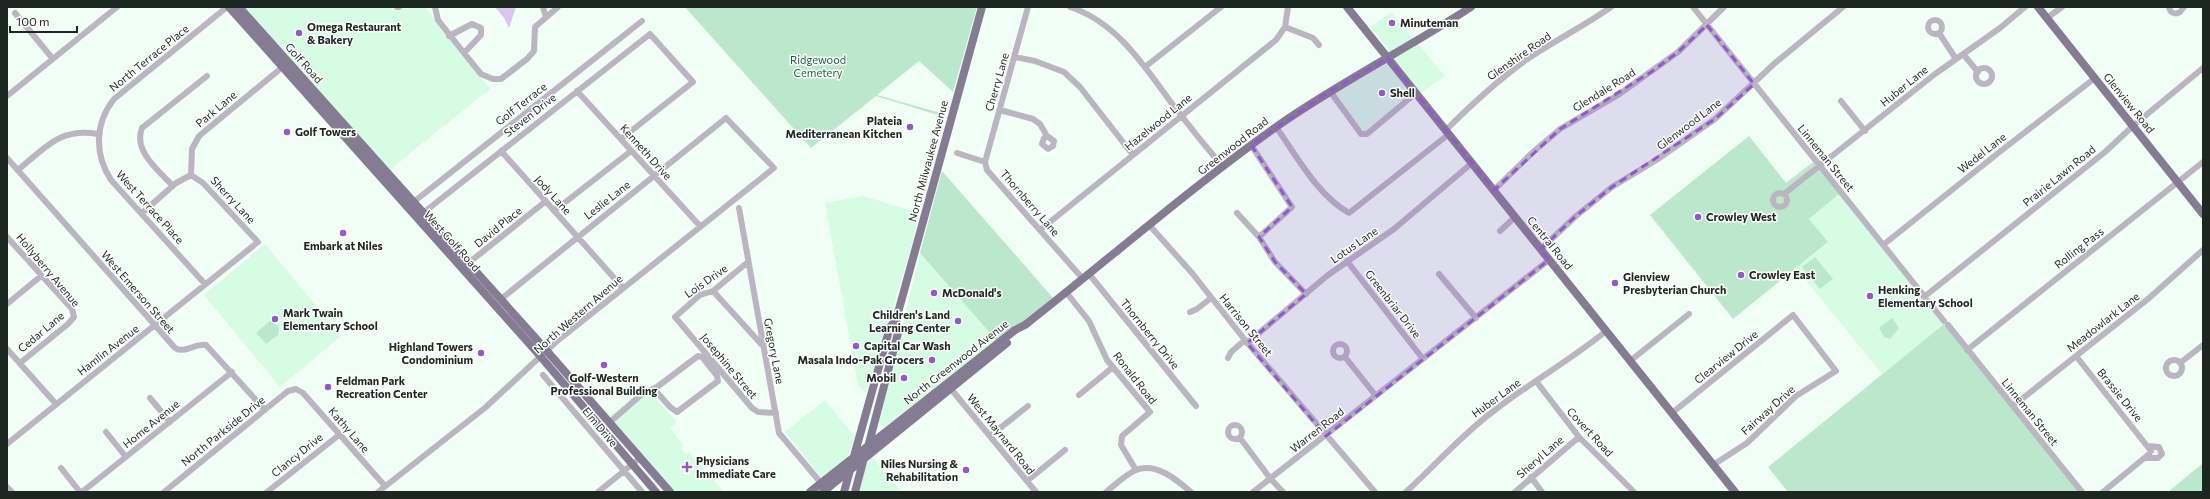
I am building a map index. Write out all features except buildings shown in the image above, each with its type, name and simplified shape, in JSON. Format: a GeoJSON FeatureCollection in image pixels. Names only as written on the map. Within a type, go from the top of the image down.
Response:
{"type":"FeatureCollection","features":[{"type":"Feature","properties":{"kind":"main road","name":"West Golf Road"},"geometry":{"type":"LineString","coordinates":[[228,7],[285,64],[544,354],[609,422],[670,492]]}},
{"type":"Feature","properties":{"kind":"main road","name":"Golf Road"},"geometry":{"type":"LineString","coordinates":[[239,7],[285,64],[337,116]]}},
{"type":"Feature","properties":{"kind":"main road","name":"North Milwaukee Avenue"},"geometry":{"type":"LineString","coordinates":[[844,492],[890,327],[896,321],[982,7]]}},
{"type":"Feature","properties":{"kind":"main road","name":"Central Road"},"geometry":{"type":"LineString","coordinates":[[1347,7],[1735,492]]}},
{"type":"Feature","properties":{"kind":"main road","name":"Greenwood Road"},"geometry":{"type":"LineString","coordinates":[[1025,325],[1276,126],[1330,91],[1388,58],[1471,7]]}},
{"type":"Feature","properties":{"kind":"main road","name":"Glenview Road"},"geometry":{"type":"LineString","coordinates":[[2038,7],[2134,125],[2203,214]]}},
{"type":"Feature","properties":{"kind":"main road","name":"West Golf Road"},"geometry":{"type":"LineString","coordinates":[[337,116],[410,204],[423,213],[465,266],[501,299],[656,492]]}},
{"type":"Feature","properties":{"kind":"main road","name":"North Milwaukee Avenue"},"geometry":{"type":"LineString","coordinates":[[855,492],[899,329],[896,321]]}},
{"type":"Feature","properties":{"kind":"main road","name":"North Greenwood Avenue"},"geometry":{"type":"LineString","coordinates":[[826,490],[1018,334],[1025,325]]}},
{"type":"Feature","properties":{"kind":"main road","name":"North Greenwood Avenue"},"geometry":{"type":"LineString","coordinates":[[810,492],[1015,330],[1025,325]]}},
{"type":"Feature","properties":{"kind":"main road"},"geometry":{"type":"LineString","coordinates":[[874,423],[881,429],[890,428]]}},
{"type":"Feature","properties":{"kind":"main road"},"geometry":{"type":"LineString","coordinates":[[826,490],[836,486],[844,492]]}},
{"type":"Feature","properties":{"kind":"street"},"geometry":{"type":"LineString","coordinates":[[7,96],[117,7]]}},
{"type":"Feature","properties":{"kind":"street","name":"North Terrace Place"},"geometry":{"type":"LineString","coordinates":[[98,134],[102,118],[114,99],[228,7]]}},
{"type":"Feature","properties":{"kind":"street"},"geometry":{"type":"LineString","coordinates":[[435,7],[438,20],[481,74],[494,79],[501,79],[527,59],[534,51],[535,27],[558,7]]}},
{"type":"Feature","properties":{"kind":"street"},"geometry":{"type":"LineString","coordinates":[[543,7],[546,17]]}},
{"type":"Feature","properties":{"kind":"street","name":"Cherry Lane"},"geometry":{"type":"LineString","coordinates":[[985,162],[1028,7]]}},
{"type":"Feature","properties":{"kind":"street"},"geometry":{"type":"LineString","coordinates":[[1070,7],[1089,14],[1110,29],[1145,67],[1223,167]]}},
{"type":"Feature","properties":{"kind":"street"},"geometry":{"type":"LineString","coordinates":[[1145,67],[1221,7]]}},
{"type":"Feature","properties":{"kind":"street"},"geometry":{"type":"LineString","coordinates":[[1288,7],[1285,27],[1313,38],[1319,45]]}},
{"type":"Feature","properties":{"kind":"street","name":"Glenshire Road"},"geometry":{"type":"LineString","coordinates":[[1447,132],[1493,85],[1527,60],[1580,29],[1611,7]]}},
{"type":"Feature","properties":{"kind":"street","name":"Linneman Street"},"geometry":{"type":"LineString","coordinates":[[1693,7],[2082,492]]}},
{"type":"Feature","properties":{"kind":"street","name":"Glendale Road"},"geometry":{"type":"LineString","coordinates":[[1494,190],[1532,152],[1560,129],[1618,95],[1678,52],[1724,7]]}},
{"type":"Feature","properties":{"kind":"street","name":"Glenwood Lane"},"geometry":{"type":"LineString","coordinates":[[1541,249],[1576,216],[1612,187],[1658,160],[1715,119],[1843,7]]}},
{"type":"Feature","properties":{"kind":"street","name":"Huber Lane"},"geometry":{"type":"LineString","coordinates":[[1784,194],[1915,90],[2000,28],[2025,7]]}},
{"type":"Feature","properties":{"kind":"street"},"geometry":{"type":"LineString","coordinates":[[2048,18],[2062,7]]}},
{"type":"Feature","properties":{"kind":"street"},"geometry":{"type":"LineString","coordinates":[[2169,7],[2175,14],[2180,12],[2184,7]]}},
{"type":"Feature","properties":{"kind":"street"},"geometry":{"type":"LineString","coordinates":[[15,13],[53,59]]}},
{"type":"Feature","properties":{"kind":"street","name":"Golf Terrace"},"geometry":{"type":"LineString","coordinates":[[410,204],[642,21]]}},
{"type":"Feature","properties":{"kind":"street"},"geometry":{"type":"LineString","coordinates":[[450,36],[472,24],[481,28],[482,35],[464,53]]}},
{"type":"Feature","properties":{"kind":"street","name":"Hazelwood Lane"},"geometry":{"type":"LineString","coordinates":[[1040,230],[1276,40],[1285,27]]}},
{"type":"Feature","properties":{"kind":"street"},"geometry":{"type":"LineString","coordinates":[[1939,33],[1956,59]]}},
{"type":"Feature","properties":{"kind":"street","name":"Steven Drive"},"geometry":{"type":"LineString","coordinates":[[423,213],[650,34],[693,82],[621,140]]}},
{"type":"Feature","properties":{"kind":"street"},"geometry":{"type":"LineString","coordinates":[[1963,54],[1978,72]]}},
{"type":"Feature","properties":{"kind":"street"},"geometry":{"type":"LineString","coordinates":[[1015,57],[1035,61],[1064,72],[1080,88],[1133,155]]}},
{"type":"Feature","properties":{"kind":"street","name":"Park Lane"},"geometry":{"type":"LineString","coordinates":[[191,175],[192,149],[199,136],[285,64]]}},
{"type":"Feature","properties":{"kind":"street","name":"Prairie Lawn Road"},"geometry":{"type":"LineString","coordinates":[[1924,296],[2105,152],[2134,125],[2203,68]]}},
{"type":"Feature","properties":{"kind":"street"},"geometry":{"type":"LineString","coordinates":[[173,186],[143,152],[140,135],[142,128],[207,76]]}},
{"type":"Feature","properties":{"kind":"street","name":"Wedel Lane"},"geometry":{"type":"LineString","coordinates":[[1883,245],[2095,78]]}},
{"type":"Feature","properties":{"kind":"street","name":"Kenneth Drive"},"geometry":{"type":"LineString","coordinates":[[577,91],[700,226]]}},
{"type":"Feature","properties":{"kind":"street"},"geometry":{"type":"LineString","coordinates":[[1330,91],[1361,134],[1367,134],[1416,93]]}},
{"type":"Feature","properties":{"kind":"street"},"geometry":{"type":"LineString","coordinates":[[1841,101],[1865,131]]}},
{"type":"Feature","properties":{"kind":"street"},"geometry":{"type":"LineString","coordinates":[[1000,110],[1033,119],[1040,124],[1048,136]]}},
{"type":"Feature","properties":{"kind":"street","name":"North Western Avenue"},"geometry":{"type":"LineString","coordinates":[[378,492],[486,407],[544,354],[623,288],[774,168],[726,118]]}},
{"type":"Feature","properties":{"kind":"street","name":"Leslie Lane"},"geometry":{"type":"LineString","coordinates":[[501,299],[726,118]]}},
{"type":"Feature","properties":{"kind":"street"},"geometry":{"type":"LineString","coordinates":[[1276,126],[1322,191],[1337,206],[1349,213],[1447,132]]}},
{"type":"Feature","properties":{"kind":"street"},"geometry":{"type":"LineString","coordinates":[[18,170],[51,143],[65,134],[80,132],[98,134]]}},
{"type":"Feature","properties":{"kind":"street","name":"West Terrace Place"},"geometry":{"type":"LineString","coordinates":[[98,134],[100,155],[106,172],[205,284]]}},
{"type":"Feature","properties":{"kind":"street"},"geometry":{"type":"LineString","coordinates":[[1251,145],[1294,209],[1259,237]]}},
{"type":"Feature","properties":{"kind":"street","name":"Jody Lane"},"geometry":{"type":"LineString","coordinates":[[501,151],[623,288]]}},
{"type":"Feature","properties":{"kind":"street"},"geometry":{"type":"LineString","coordinates":[[554,211],[631,151]]}},
{"type":"Feature","properties":{"kind":"street"},"geometry":{"type":"LineString","coordinates":[[956,153],[985,162]]}},
{"type":"Feature","properties":{"kind":"street","name":"West Emerson Street"},"geometry":{"type":"LineString","coordinates":[[7,158],[178,350],[206,345],[265,410]]}},
{"type":"Feature","properties":{"kind":"street","name":"Thornberry Lane"},"geometry":{"type":"LineString","coordinates":[[985,162],[988,170],[1040,230],[1086,276]]}},
{"type":"Feature","properties":{"kind":"street","name":"Rolling Pass"},"geometry":{"type":"LineString","coordinates":[[1967,350],[2203,162]]}},
{"type":"Feature","properties":{"kind":"street","name":"Lotus Lane"},"geometry":{"type":"LineString","coordinates":[[1228,358],[1231,352],[1246,342],[1347,261],[1394,229],[1472,163]]}},
{"type":"Feature","properties":{"kind":"street"},"geometry":{"type":"LineString","coordinates":[[142,213],[173,186],[191,175]]}},
{"type":"Feature","properties":{"kind":"street","name":"Sherry Lane"},"geometry":{"type":"LineString","coordinates":[[191,175],[203,183],[258,242]]}},
{"type":"Feature","properties":{"kind":"street","name":"David Place"},"geometry":{"type":"LineString","coordinates":[[465,266],[546,202]]}},
{"type":"Feature","properties":{"kind":"street","name":"Gregory Lane"},"geometry":{"type":"LineString","coordinates":[[739,208],[762,345],[779,434],[821,483]]}},
{"type":"Feature","properties":{"kind":"street"},"geometry":{"type":"LineString","coordinates":[[1237,212],[1259,237],[1276,262],[1306,294]]}},
{"type":"Feature","properties":{"kind":"street"},"geometry":{"type":"LineString","coordinates":[[1500,231],[1515,217]]}},
{"type":"Feature","properties":{"kind":"street","name":"Harrison Street"},"geometry":{"type":"LineString","coordinates":[[1151,227],[1192,273],[1246,342],[1375,492]]}},
{"type":"Feature","properties":{"kind":"street","name":"Hollyberry Avenue"},"geometry":{"type":"LineString","coordinates":[[7,237],[72,310],[74,317]]}},
{"type":"Feature","properties":{"kind":"street","name":"Hamlin Avenue"},"geometry":{"type":"LineString","coordinates":[[7,444],[258,242]]}},
{"type":"Feature","properties":{"kind":"street","name":"Meadowlark Lane"},"geometry":{"type":"LineString","coordinates":[[2013,406],[2148,299],[2203,250]]}},
{"type":"Feature","properties":{"kind":"street","name":"Warren Road"},"geometry":{"type":"LineString","coordinates":[[1253,492],[1549,260]]}},
{"type":"Feature","properties":{"kind":"street","name":"Greenbriar Drive"},"geometry":{"type":"LineString","coordinates":[[1347,261],[1423,359]]}},
{"type":"Feature","properties":{"kind":"street","name":"Lois Drive"},"geometry":{"type":"LineString","coordinates":[[675,317],[700,295],[713,291],[748,262]]}},
{"type":"Feature","properties":{"kind":"street"},"geometry":{"type":"LineString","coordinates":[[1440,274],[1476,318]]}},
{"type":"Feature","properties":{"kind":"street"},"geometry":{"type":"LineString","coordinates":[[7,304],[41,276]]}},
{"type":"Feature","properties":{"kind":"street","name":"Thornberry Drive"},"geometry":{"type":"LineString","coordinates":[[1086,276],[1196,406]]}},
{"type":"Feature","properties":{"kind":"street"},"geometry":{"type":"LineString","coordinates":[[713,291],[762,345]]}},
{"type":"Feature","properties":{"kind":"street","name":"Ronald Road"},"geometry":{"type":"LineString","coordinates":[[1066,292],[1089,321],[1107,360],[1150,412],[1122,436],[1121,445],[1136,470]]}},
{"type":"Feature","properties":{"kind":"street"},"geometry":{"type":"LineString","coordinates":[[1190,312],[1197,309],[1211,298]]}},
{"type":"Feature","properties":{"kind":"street"},"geometry":{"type":"LineString","coordinates":[[1630,361],[1689,314]]}},
{"type":"Feature","properties":{"kind":"street","name":"Fairway Drive"},"geometry":{"type":"LineString","coordinates":[[1713,465],[1747,443],[1796,396],[1836,371],[1792,315]]}},
{"type":"Feature","properties":{"kind":"street","name":"Clearview Drive"},"geometry":{"type":"LineString","coordinates":[[1672,413],[1792,315]]}},
{"type":"Feature","properties":{"kind":"street","name":"Cedar Lane"},"geometry":{"type":"LineString","coordinates":[[20,363],[68,324],[74,317]]}},
{"type":"Feature","properties":{"kind":"street","name":"Josephine Street"},"geometry":{"type":"LineString","coordinates":[[675,317],[752,408],[758,412],[776,413]]}},
{"type":"Feature","properties":{"kind":"street","name":"Huber Lane"},"geometry":{"type":"LineString","coordinates":[[1406,492],[1471,429],[1536,381],[1580,352],[1606,331]]}},
{"type":"Feature","properties":{"kind":"street"},"geometry":{"type":"LineString","coordinates":[[2180,363],[2203,345]]}},
{"type":"Feature","properties":{"kind":"street"},"geometry":{"type":"LineString","coordinates":[[7,349],[56,404]]}},
{"type":"Feature","properties":{"kind":"street"},"geometry":{"type":"LineString","coordinates":[[609,422],[642,394],[654,389],[698,356],[702,357],[717,376],[718,381],[677,412],[670,407],[654,389]]}},
{"type":"Feature","properties":{"kind":"street","name":"Brassie Drive"},"geometry":{"type":"LineString","coordinates":[[2076,356],[2148,446],[2159,447],[2162,454],[2158,458],[2147,456]]}},
{"type":"Feature","properties":{"kind":"street"},"geometry":{"type":"LineString","coordinates":[[1345,357],[1376,396]]}},
{"type":"Feature","properties":{"kind":"street"},"geometry":{"type":"LineString","coordinates":[[1079,394],[1113,367]]}},
{"type":"Feature","properties":{"kind":"street","name":"Home Avenue"},"geometry":{"type":"LineString","coordinates":[[81,492],[232,372]]}},
{"type":"Feature","properties":{"kind":"street","name":"Elm Drive"},"geometry":{"type":"LineString","coordinates":[[543,375],[642,492]]}},
{"type":"Feature","properties":{"kind":"street","name":"Covert Road"},"geometry":{"type":"LineString","coordinates":[[1536,381],[1579,437],[1634,492]]}},
{"type":"Feature","properties":{"kind":"street","name":"Kathy Lane"},"geometry":{"type":"LineString","coordinates":[[296,389],[303,393],[385,486]]}},
{"type":"Feature","properties":{"kind":"street","name":"North Parkside Drive"},"geometry":{"type":"LineString","coordinates":[[164,492],[288,391],[296,389]]}},
{"type":"Feature","properties":{"kind":"street","name":"West Maynard Road"},"geometry":{"type":"LineString","coordinates":[[951,389],[1036,492]]}},
{"type":"Feature","properties":{"kind":"street"},"geometry":{"type":"LineString","coordinates":[[150,398],[170,422]]}},
{"type":"Feature","properties":{"kind":"street"},"geometry":{"type":"LineString","coordinates":[[990,436],[1028,406]]}},
{"type":"Feature","properties":{"kind":"street"},"geometry":{"type":"LineString","coordinates":[[106,432],[126,457]]}},
{"type":"Feature","properties":{"kind":"street","name":"Clancy Drive"},"geometry":{"type":"LineString","coordinates":[[267,492],[339,435]]}},
{"type":"Feature","properties":{"kind":"street","name":"Sheryl Lane"},"geometry":{"type":"LineString","coordinates":[[1515,492],[1530,477],[1579,437]]}},
{"type":"Feature","properties":{"kind":"street"},"geometry":{"type":"LineString","coordinates":[[1240,438],[1270,478],[1283,492]]}},
{"type":"Feature","properties":{"kind":"street"},"geometry":{"type":"LineString","coordinates":[[2103,492],[2147,456],[2151,451],[2148,446]]}},
{"type":"Feature","properties":{"kind":"street"},"geometry":{"type":"LineString","coordinates":[[1027,481],[1065,450]]}},
{"type":"Feature","properties":{"kind":"street"},"geometry":{"type":"LineString","coordinates":[[598,492],[640,458]]}},
{"type":"Feature","properties":{"kind":"street"},"geometry":{"type":"LineString","coordinates":[[61,468],[81,492]]}},
{"type":"Feature","properties":{"kind":"street"},"geometry":{"type":"LineString","coordinates":[[1106,492],[1136,470],[1152,469],[1164,472],[1191,492]]}},
{"type":"Feature","properties":{"kind":"street"},"geometry":{"type":"LineString","coordinates":[[1530,477],[1542,492]]}},
{"type":"Feature","properties":{"kind":"street"},"geometry":{"type":"LineString","coordinates":[[7,487],[12,492]]}},
{"type":"Feature","properties":{"kind":"highlighted area"},"geometry":{"type":"Polygon","coordinates":[[[1707,25],[1754,84],[1715,119],[1612,187],[1576,216],[1541,249],[1549,260],[1326,436],[1247,343],[1306,294],[1275,262],[1259,237],[1292,207],[1251,145],[1330,91],[1388,58],[1494,190],[1560,129],[1651,72],[1678,52],[1707,25]]]}},
{"type":"Feature","properties":{"kind":"shaded area"},"geometry":{"type":"Polygon","coordinates":[[[243,7],[389,7],[395,11],[402,7],[425,7],[490,89],[410,153],[392,169],[392,173],[243,7]]]}},
{"type":"Feature","properties":{"kind":"shaded area"},"geometry":{"type":"Polygon","coordinates":[[[495,7],[516,7],[509,28],[504,18],[495,7]]]}},
{"type":"Feature","properties":{"kind":"shaded area"},"geometry":{"type":"Polygon","coordinates":[[[1391,12],[1445,76],[1360,136],[1328,96],[1395,58],[1370,27],[1391,12]]]}},
{"type":"Feature","properties":{"kind":"shaded area","name":"Henking Elementary School"},"geometry":{"type":"Polygon","coordinates":[[[1839,194],[1944,324],[1882,374],[1796,268],[1828,243],[1809,219],[1839,194]]]}},
{"type":"Feature","properties":{"kind":"shaded area"},"geometry":{"type":"Polygon","coordinates":[[[863,196],[920,213],[906,265],[866,393],[858,385],[825,203],[863,196]]]}},
{"type":"Feature","properties":{"kind":"shaded area","name":"Mark Twain Elementary School"},"geometry":{"type":"Polygon","coordinates":[[[265,244],[341,336],[280,387],[204,295],[265,244]]]}},
{"type":"Feature","properties":{"kind":"shaded area"},"geometry":{"type":"Polygon","coordinates":[[[920,253],[997,341],[884,427],[879,422],[920,253]]]}},
{"type":"Feature","properties":{"kind":"shaded area"},"geometry":{"type":"Polygon","coordinates":[[[646,387],[677,422],[670,428],[684,446],[681,449],[686,454],[689,452],[724,492],[675,492],[608,417],[646,387]]]}},
{"type":"Feature","properties":{"kind":"shaded area"},"geometry":{"type":"Polygon","coordinates":[[[825,400],[855,437],[847,458],[822,478],[785,432],[825,400]]]}},
{"type":"Feature","properties":{"kind":"shaded area"},"geometry":{"type":"Polygon","coordinates":[[[872,457],[902,492],[859,492],[866,465],[872,457]]]}},
{"type":"Feature","properties":{"kind":"green space","name":"Ridgewood Cemetery"},"geometry":{"type":"Polygon","coordinates":[[[685,7],[977,7],[953,92],[919,61],[877,95],[937,112],[942,109],[944,100],[948,100],[944,119],[938,119],[938,115],[876,96],[811,148],[685,7]]]}},
{"type":"Feature","properties":{"kind":"green space"},"geometry":{"type":"Polygon","coordinates":[[[1749,136],[1786,183],[1813,162],[1839,194],[1809,219],[1828,242],[1733,319],[1650,215],[1749,136]]]}},
{"type":"Feature","properties":{"kind":"green space"},"geometry":{"type":"Polygon","coordinates":[[[942,171],[1054,299],[997,341],[920,253],[942,171]]]}},
{"type":"Feature","properties":{"kind":"green space"},"geometry":{"type":"Polygon","coordinates":[[[1815,257],[1833,279],[1820,289],[1802,267],[1815,257]]]}},
{"type":"Feature","properties":{"kind":"green space"},"geometry":{"type":"Polygon","coordinates":[[[1892,318],[1899,328],[1890,339],[1884,337],[1879,328],[1892,318]]]}},
{"type":"Feature","properties":{"kind":"green space"},"geometry":{"type":"Polygon","coordinates":[[[272,319],[279,328],[278,335],[266,344],[256,333],[272,319]]]}},
{"type":"Feature","properties":{"kind":"green space"},"geometry":{"type":"Polygon","coordinates":[[[1944,324],[2079,492],[1788,492],[1768,467],[1944,324]]]}},
{"type":"Feature","properties":{"kind":"green space"},"geometry":{"type":"Polygon","coordinates":[[[2203,463],[2203,492],[2168,492],[2203,463]]]}},
{"type":"Feature","properties":{"kind":"place","name":"Minuteman"},"geometry":{"type":"Point","coordinates":[1392,23]}},
{"type":"Feature","properties":{"kind":"place","name":"Omega Restaurant & Bakery"},"geometry":{"type":"Point","coordinates":[299,33]}},
{"type":"Feature","properties":{"kind":"place","name":"Shell"},"geometry":{"type":"Point","coordinates":[1382,93]}},
{"type":"Feature","properties":{"kind":"place","name":"Plateia Mediterranean Kitchen"},"geometry":{"type":"Point","coordinates":[910,127]}},
{"type":"Feature","properties":{"kind":"place","name":"Golf Towers"},"geometry":{"type":"Point","coordinates":[287,132]}},
{"type":"Feature","properties":{"kind":"place","name":"Crowley West"},"geometry":{"type":"Point","coordinates":[1698,217]}},
{"type":"Feature","properties":{"kind":"place","name":"Embark at Niles"},"geometry":{"type":"Point","coordinates":[343,233]}},
{"type":"Feature","properties":{"kind":"place","name":"Crowley East"},"geometry":{"type":"Point","coordinates":[1741,275]}},
{"type":"Feature","properties":{"kind":"place","name":"Glenview Presbyterian Church"},"geometry":{"type":"Point","coordinates":[1615,283]}},
{"type":"Feature","properties":{"kind":"place","name":"McDonald's"},"geometry":{"type":"Point","coordinates":[934,293]}},
{"type":"Feature","properties":{"kind":"place","name":"Henking Elementary School"},"geometry":{"type":"Point","coordinates":[1870,296]}},
{"type":"Feature","properties":{"kind":"place","name":"Mark Twain Elementary School"},"geometry":{"type":"Point","coordinates":[275,319]}},
{"type":"Feature","properties":{"kind":"place","name":"Children's Land Learning Center"},"geometry":{"type":"Point","coordinates":[958,321]}},
{"type":"Feature","properties":{"kind":"place","name":"Capital Car Wash"},"geometry":{"type":"Point","coordinates":[856,346]}},
{"type":"Feature","properties":{"kind":"place","name":"Highland Towers Condominium"},"geometry":{"type":"Point","coordinates":[481,353]}},
{"type":"Feature","properties":{"kind":"place","name":"Masala Indo-Pak Grocers"},"geometry":{"type":"Point","coordinates":[932,360]}},
{"type":"Feature","properties":{"kind":"place","name":"Golf-Western Professional Building"},"geometry":{"type":"Point","coordinates":[604,365]}},
{"type":"Feature","properties":{"kind":"place","name":"Mobil"},"geometry":{"type":"Point","coordinates":[904,378]}},
{"type":"Feature","properties":{"kind":"place","name":"Feldman Park Recreation Center"},"geometry":{"type":"Point","coordinates":[328,387]}},
{"type":"Feature","properties":{"kind":"place","name":"Physicians Immediate Care"},"geometry":{"type":"Point","coordinates":[687,467]}},
{"type":"Feature","properties":{"kind":"place","name":"Niles Nursing & Rehabilitation"},"geometry":{"type":"Point","coordinates":[966,470]}}]}
